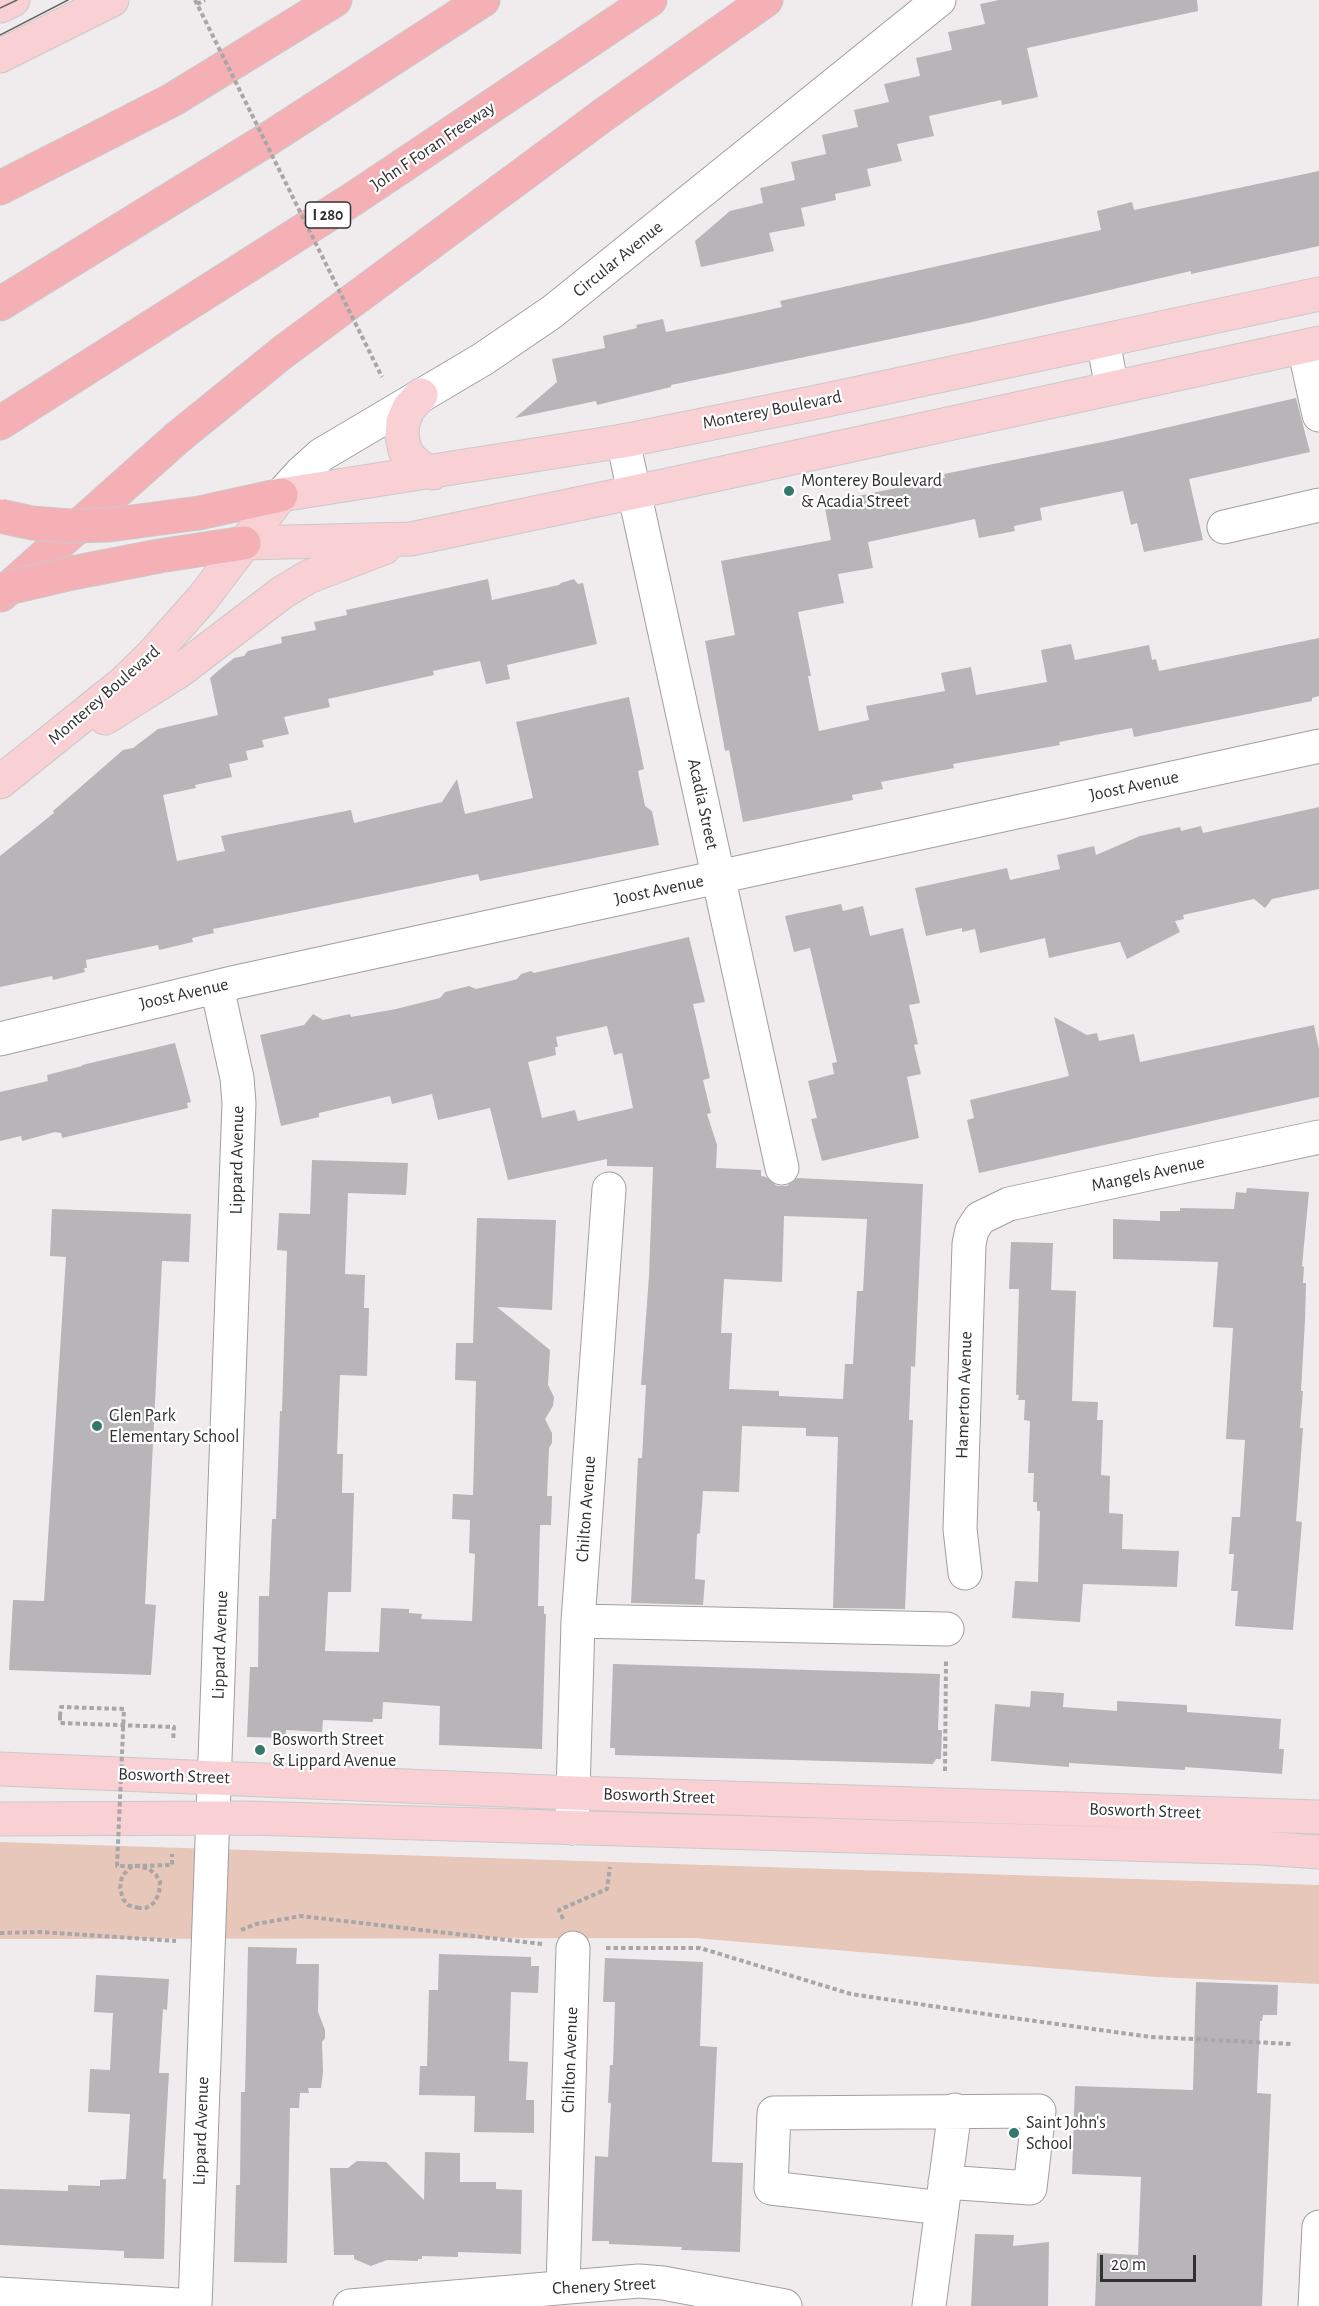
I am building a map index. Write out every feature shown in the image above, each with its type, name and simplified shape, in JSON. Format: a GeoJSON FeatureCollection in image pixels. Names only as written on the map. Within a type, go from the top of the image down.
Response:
{"type":"FeatureCollection","features":[{"type":"Feature","properties":{"kind":"highway"},"geometry":{"type":"LineString","coordinates":[[0,188],[172,100],[336,0]]}},
{"type":"Feature","properties":{"kind":"highway"},"geometry":{"type":"LineString","coordinates":[[0,304],[265,141],[483,0]]}},
{"type":"Feature","properties":{"kind":"highway","name":"John F Foran Freeway"},"geometry":{"type":"LineString","coordinates":[[0,423],[356,197],[650,0]]}},
{"type":"Feature","properties":{"kind":"highway"},"geometry":{"type":"LineString","coordinates":[[0,596],[177,438],[283,352],[578,134],[766,0]]}},
{"type":"Feature","properties":{"kind":"highway"},"geometry":{"type":"LineString","coordinates":[[0,516],[32,523],[70,526],[109,525],[199,513],[281,495]]}},
{"type":"Feature","properties":{"kind":"highway"},"geometry":{"type":"LineString","coordinates":[[0,590],[159,556],[244,543]]}},
{"type":"Feature","properties":{"kind":"main road"},"geometry":{"type":"LineString","coordinates":[[0,6],[13,0]]}},
{"type":"Feature","properties":{"kind":"main road"},"geometry":{"type":"LineString","coordinates":[[0,56],[112,0]]}},
{"type":"Feature","properties":{"kind":"main road","name":"Monterey Boulevard"},"geometry":{"type":"LineString","coordinates":[[7,777],[122,684],[152,655],[203,598],[281,495],[433,473],[623,441],[1319,294]]}},
{"type":"Feature","properties":{"kind":"main road"},"geometry":{"type":"LineString","coordinates":[[7,777],[152,690],[202,655],[262,606],[308,577],[411,539],[1311,345]]}},
{"type":"Feature","properties":{"kind":"main road"},"geometry":{"type":"LineString","coordinates":[[421,395],[409,408],[403,422],[402,436],[405,450],[411,459],[433,473]]}},
{"type":"Feature","properties":{"kind":"main road"},"geometry":{"type":"LineString","coordinates":[[244,543],[411,539]]}},
{"type":"Feature","properties":{"kind":"main road","name":"Bosworth Street"},"geometry":{"type":"LineString","coordinates":[[0,1769],[573,1793],[1319,1816]]}},
{"type":"Feature","properties":{"kind":"main road","name":"Bosworth Street"},"geometry":{"type":"LineString","coordinates":[[0,1819],[213,1817],[1262,1848],[1319,1852]]}},
{"type":"Feature","properties":{"kind":"street","name":"Circular Avenue"},"geometry":{"type":"LineString","coordinates":[[281,495],[301,472],[321,455],[518,337],[552,312],[939,0]]}},
{"type":"Feature","properties":{"kind":"street"},"geometry":{"type":"LineString","coordinates":[[1103,340],[1112,388]]}},
{"type":"Feature","properties":{"kind":"street"},"geometry":{"type":"LineString","coordinates":[[1311,345],[1319,415]]}},
{"type":"Feature","properties":{"kind":"street","name":"Acadia Street"},"geometry":{"type":"LineString","coordinates":[[623,441],[782,1168]]}},
{"type":"Feature","properties":{"kind":"street"},"geometry":{"type":"LineString","coordinates":[[1224,527],[1319,505]]}},
{"type":"Feature","properties":{"kind":"street","name":"Joost Avenue"},"geometry":{"type":"LineString","coordinates":[[0,1039],[217,987],[1319,746]]}},
{"type":"Feature","properties":{"kind":"street","name":"Lippard Avenue"},"geometry":{"type":"LineString","coordinates":[[195,2306],[239,1103],[237,1078],[217,987]]}},
{"type":"Feature","properties":{"kind":"street","name":"Mangels Avenue"},"geometry":{"type":"LineString","coordinates":[[980,1218],[1009,1204],[1319,1137]]}},
{"type":"Feature","properties":{"kind":"street","name":"Chilton Avenue"},"geometry":{"type":"LineString","coordinates":[[572,1828],[578,1621],[609,1189]]}},
{"type":"Feature","properties":{"kind":"street","name":"Hamerton Avenue"},"geometry":{"type":"LineString","coordinates":[[965,1573],[960,1529],[969,1244],[972,1230],[980,1218]]}},
{"type":"Feature","properties":{"kind":"street"},"geometry":{"type":"LineString","coordinates":[[578,1621],[947,1629]]}},
{"type":"Feature","properties":{"kind":"street","name":"Chilton Avenue"},"geometry":{"type":"LineString","coordinates":[[563,2287],[573,1948]]}},
{"type":"Feature","properties":{"kind":"street"},"geometry":{"type":"LineString","coordinates":[[929,2306],[955,2110]]}},
{"type":"Feature","properties":{"kind":"street"},"geometry":{"type":"LineString","coordinates":[[955,2110],[1039,2111],[1030,2188],[944,2195],[771,2188],[774,2113],[955,2110]]}},
{"type":"Feature","properties":{"kind":"street"},"geometry":{"type":"LineString","coordinates":[[1315,2306],[1319,2227]]}},
{"type":"Feature","properties":{"kind":"street","name":"Chenery Street"},"geometry":{"type":"LineString","coordinates":[[351,2306],[639,2281],[663,2283],[785,2306]]}},
{"type":"Feature","properties":{"kind":"street"},"geometry":{"type":"LineString","coordinates":[[0,2294],[195,2306]]}},
{"type":"Feature","properties":{"kind":"path"},"geometry":{"type":"LineString","coordinates":[[205,0],[196,2],[382,377]]}},
{"type":"Feature","properties":{"kind":"path"},"geometry":{"type":"LineString","coordinates":[[945,1772],[947,1629]]}},
{"type":"Feature","properties":{"kind":"path"},"geometry":{"type":"LineString","coordinates":[[172,1854],[172,1864],[140,1865],[132,1866],[127,1869],[120,1883],[123,1899],[132,1907],[146,1908],[155,1902],[160,1891],[158,1878],[149,1869],[138,1866],[128,1866],[117,1866],[123,1732],[124,1720],[124,1709],[61,1707],[60,1723],[117,1725],[128,1726],[174,1727],[173,1741]]}},
{"type":"Feature","properties":{"kind":"path"},"geometry":{"type":"LineString","coordinates":[[573,1948],[559,1910],[607,1889],[610,1867]]}},
{"type":"Feature","properties":{"kind":"path"},"geometry":{"type":"LineString","coordinates":[[0,1933],[40,1932],[208,1943],[256,1924],[301,1916],[573,1948],[700,1948],[851,1995],[1151,2037],[1292,2044]]}},
{"type":"Feature","properties":{"kind":"shaded area"},"geometry":{"type":"Polygon","coordinates":[[[0,1842],[1319,1885],[1319,1984],[1155,1977],[694,1938],[0,1939],[0,1842]]]}},
{"type":"Feature","properties":{"kind":"building"},"geometry":{"type":"Polygon","coordinates":[[[999,0],[1197,0],[1198,11],[1027,48],[1038,97],[1002,105],[1001,100],[929,116],[934,136],[897,144],[902,161],[867,169],[871,186],[835,194],[836,200],[801,208],[805,226],[769,233],[774,251],[701,267],[695,241],[730,211],[763,203],[760,188],[795,180],[791,162],[826,154],[822,135],[858,127],[854,110],[889,102],[884,84],[920,76],[916,58],[952,50],[948,32],[985,24],[980,4],[999,0]]]}},
{"type":"Feature","properties":{"kind":"building"},"geometry":{"type":"Polygon","coordinates":[[[1319,171],[1319,246],[1191,274],[1191,271],[972,322],[671,385],[671,387],[597,405],[596,401],[515,418],[557,382],[552,359],[605,348],[603,336],[637,328],[636,325],[663,319],[666,332],[782,307],[780,301],[1101,230],[1097,211],[1132,202],[1134,210],[1319,171]]]}},
{"type":"Feature","properties":{"kind":"building"},"geometry":{"type":"Polygon","coordinates":[[[1296,398],[1310,452],[1189,479],[1203,540],[1144,552],[1137,523],[1131,525],[1123,491],[1040,508],[1042,520],[1014,526],[1015,531],[979,538],[975,519],[868,542],[873,568],[838,574],[844,603],[798,612],[819,731],[869,720],[866,706],[945,691],[941,673],[971,667],[976,695],[1047,682],[1041,650],[1071,644],[1075,660],[1149,645],[1152,660],[1156,659],[1159,671],[1319,638],[1319,696],[1312,698],[1312,701],[1134,737],[1132,728],[1059,742],[1060,745],[953,764],[954,768],[881,782],[883,789],[852,795],[853,800],[743,822],[729,750],[725,751],[705,641],[735,635],[721,561],[831,540],[824,503],[945,478],[944,474],[1112,440],[1296,398]]]}},
{"type":"Feature","properties":{"kind":"building"},"geometry":{"type":"Polygon","coordinates":[[[488,579],[492,600],[559,585],[574,579],[578,584],[583,583],[597,644],[507,665],[510,679],[486,684],[480,661],[433,671],[434,675],[328,699],[330,707],[284,717],[289,734],[262,740],[264,747],[246,751],[248,760],[229,764],[232,777],[163,795],[177,861],[225,851],[221,836],[351,810],[354,823],[442,802],[457,779],[465,814],[533,798],[516,722],[629,697],[644,769],[638,771],[645,806],[652,811],[659,845],[480,881],[478,874],[213,929],[214,933],[192,938],[193,942],[159,950],[158,945],[86,960],[85,972],[53,980],[52,976],[0,987],[0,856],[54,813],[53,811],[123,750],[133,748],[158,729],[218,715],[210,678],[234,658],[244,656],[248,651],[282,643],[281,637],[316,630],[314,622],[347,615],[346,610],[488,579]]]}},
{"type":"Feature","properties":{"kind":"building"},"geometry":{"type":"Polygon","coordinates":[[[1319,807],[1319,889],[1272,899],[1265,908],[1254,899],[1183,915],[1184,919],[1175,921],[1180,932],[1127,959],[1120,942],[1049,958],[1045,938],[980,953],[975,929],[962,932],[962,928],[926,936],[915,888],[1007,868],[1010,880],[1060,869],[1057,855],[1094,846],[1096,855],[1140,836],[1180,827],[1181,831],[1201,826],[1203,833],[1319,807]]]}},
{"type":"Feature","properties":{"kind":"building"},"geometry":{"type":"Polygon","coordinates":[[[841,904],[843,911],[863,906],[870,936],[903,928],[920,1003],[909,1005],[918,1044],[914,1045],[921,1074],[907,1077],[919,1138],[822,1161],[811,1119],[817,1118],[808,1081],[834,1074],[832,1063],[837,1062],[810,948],[794,952],[785,916],[841,904]]]}},
{"type":"Feature","properties":{"kind":"building"},"geometry":{"type":"Polygon","coordinates":[[[689,937],[705,1002],[693,1004],[710,1078],[703,1080],[711,1113],[707,1114],[717,1145],[716,1168],[761,1170],[761,1176],[766,1177],[777,1186],[787,1186],[797,1178],[923,1184],[915,1367],[911,1366],[909,1420],[913,1420],[905,1609],[833,1608],[838,1437],[806,1436],[806,1428],[742,1426],[739,1492],[703,1491],[700,1533],[697,1534],[695,1579],[705,1580],[703,1605],[631,1603],[638,1458],[642,1458],[646,1385],[641,1385],[649,1276],[653,1167],[607,1166],[607,1159],[508,1180],[490,1108],[438,1120],[432,1094],[392,1104],[390,1096],[319,1113],[319,1117],[281,1126],[260,1035],[304,1025],[313,1014],[323,1020],[350,1014],[351,1017],[396,1009],[440,998],[445,992],[469,986],[476,989],[517,979],[521,974],[531,971],[534,973],[689,937]],[[607,1026],[556,1037],[558,1047],[555,1047],[556,1055],[528,1062],[542,1118],[575,1110],[578,1121],[633,1108],[622,1053],[614,1055],[607,1026]],[[784,1216],[782,1282],[724,1279],[721,1333],[732,1333],[729,1389],[779,1391],[779,1396],[843,1399],[845,1364],[853,1364],[857,1291],[863,1291],[867,1219],[784,1216]]]}},
{"type":"Feature","properties":{"kind":"building"},"geometry":{"type":"Polygon","coordinates":[[[1054,1017],[1087,1035],[1097,1033],[1099,1041],[1134,1034],[1140,1062],[1314,1025],[1319,1049],[1319,1097],[979,1173],[967,1120],[974,1118],[970,1100],[1069,1076],[1054,1017]]]}},
{"type":"Feature","properties":{"kind":"building"},"geometry":{"type":"Polygon","coordinates":[[[175,1043],[191,1102],[187,1103],[188,1108],[62,1138],[61,1133],[55,1132],[22,1141],[21,1136],[0,1141],[0,1092],[48,1081],[47,1075],[82,1065],[175,1043]]]}},
{"type":"Feature","properties":{"kind":"building"},"geometry":{"type":"Polygon","coordinates":[[[312,1160],[408,1163],[406,1195],[348,1193],[345,1274],[365,1275],[364,1308],[369,1308],[367,1376],[340,1375],[337,1454],[343,1454],[342,1493],[354,1493],[351,1592],[328,1592],[325,1651],[379,1652],[381,1608],[409,1609],[409,1613],[422,1614],[421,1619],[472,1621],[475,1554],[469,1553],[470,1520],[452,1519],[453,1494],[473,1495],[476,1381],[455,1380],[456,1343],[473,1343],[477,1218],[556,1220],[552,1310],[497,1307],[550,1350],[548,1385],[554,1397],[553,1406],[545,1419],[552,1433],[552,1443],[549,1448],[547,1496],[552,1496],[551,1525],[540,1525],[538,1606],[544,1606],[544,1614],[546,1614],[542,1749],[439,1745],[440,1706],[383,1702],[382,1719],[373,1719],[373,1722],[323,1720],[322,1732],[286,1730],[285,1738],[247,1737],[250,1667],[258,1667],[259,1596],[269,1596],[272,1519],[276,1519],[287,1251],[277,1250],[279,1213],[310,1214],[312,1160]]]}},
{"type":"Feature","properties":{"kind":"building"},"geometry":{"type":"Polygon","coordinates":[[[1247,1188],[1309,1192],[1302,1266],[1304,1267],[1303,1283],[1306,1283],[1300,1428],[1303,1428],[1296,1521],[1302,1522],[1293,1630],[1235,1626],[1238,1591],[1231,1591],[1234,1554],[1229,1554],[1232,1517],[1240,1517],[1245,1440],[1226,1439],[1233,1328],[1213,1327],[1218,1262],[1113,1259],[1113,1219],[1160,1221],[1160,1211],[1180,1211],[1180,1208],[1234,1209],[1236,1192],[1246,1193],[1247,1188]]]}},
{"type":"Feature","properties":{"kind":"building"},"geometry":{"type":"Polygon","coordinates":[[[52,1209],[191,1214],[189,1262],[162,1261],[145,1604],[156,1605],[151,1675],[9,1670],[13,1600],[44,1601],[66,1257],[50,1256],[52,1209]]]}},
{"type":"Feature","properties":{"kind":"building"},"geometry":{"type":"Polygon","coordinates":[[[1011,1242],[1053,1243],[1051,1290],[1076,1291],[1072,1401],[1098,1402],[1097,1420],[1103,1420],[1101,1475],[1110,1476],[1109,1513],[1123,1514],[1122,1549],[1179,1551],[1177,1587],[1083,1584],[1080,1622],[1012,1618],[1015,1581],[1038,1582],[1040,1511],[1037,1511],[1037,1502],[1033,1502],[1034,1473],[1028,1473],[1030,1421],[1024,1420],[1025,1400],[1018,1400],[1019,1395],[1016,1395],[1019,1289],[1009,1289],[1011,1242]]]}},
{"type":"Feature","properties":{"kind":"building"},"geometry":{"type":"Polygon","coordinates":[[[613,1664],[940,1674],[938,1730],[942,1730],[941,1759],[936,1759],[933,1764],[615,1755],[615,1748],[610,1748],[613,1664]]]}},
{"type":"Feature","properties":{"kind":"building"},"geometry":{"type":"Polygon","coordinates":[[[1031,1691],[1064,1693],[1063,1707],[1117,1711],[1117,1701],[1187,1705],[1187,1712],[1281,1719],[1279,1749],[1284,1749],[1282,1774],[1185,1767],[1185,1770],[1069,1763],[1069,1767],[991,1761],[995,1704],[1030,1707],[1031,1691]]]}},
{"type":"Feature","properties":{"kind":"building"},"geometry":{"type":"Polygon","coordinates":[[[248,1947],[297,1948],[296,1964],[319,1964],[318,2012],[325,2030],[325,2038],[322,2042],[323,2072],[321,2088],[308,2088],[309,2093],[300,2093],[299,2108],[290,2108],[287,2263],[234,2262],[236,2185],[240,2185],[241,2092],[245,2092],[248,1947]]]}},
{"type":"Feature","properties":{"kind":"building"},"geometry":{"type":"Polygon","coordinates":[[[439,1954],[531,1957],[531,1966],[539,1966],[538,1993],[511,1992],[509,2061],[528,2062],[526,2100],[534,2100],[534,2133],[474,2132],[475,2096],[419,2095],[420,2066],[427,2066],[429,1990],[438,1990],[439,1954]]]}},
{"type":"Feature","properties":{"kind":"building"},"geometry":{"type":"Polygon","coordinates":[[[605,1958],[703,1962],[700,2046],[717,2047],[712,2162],[743,2163],[740,2252],[681,2250],[682,2247],[609,2244],[609,2241],[592,2241],[595,2156],[608,2157],[611,2103],[608,2103],[610,2065],[613,2065],[615,2002],[603,2002],[605,1958]]]}},
{"type":"Feature","properties":{"kind":"building"},"geometry":{"type":"Polygon","coordinates":[[[96,1975],[169,1979],[167,2010],[163,2009],[159,2073],[169,2073],[163,2179],[166,2179],[164,2259],[124,2258],[124,2251],[0,2245],[0,2189],[68,2191],[68,2185],[100,2186],[100,2180],[126,2179],[130,2114],[88,2112],[90,2069],[110,2070],[113,2013],[94,2012],[96,1975]]]}},
{"type":"Feature","properties":{"kind":"building"},"geometry":{"type":"Polygon","coordinates":[[[1196,1982],[1278,1985],[1277,2015],[1263,2015],[1260,2021],[1257,2093],[1271,2094],[1262,2306],[1095,2306],[1097,2253],[1138,2255],[1141,2177],[1072,2174],[1075,2086],[1193,2090],[1196,1982]]]}},
{"type":"Feature","properties":{"kind":"building"},"geometry":{"type":"Polygon","coordinates":[[[425,2152],[460,2153],[460,2182],[496,2182],[496,2189],[522,2190],[521,2254],[458,2252],[458,2257],[422,2256],[422,2259],[418,2261],[387,2260],[371,2266],[354,2259],[354,2255],[334,2255],[330,2168],[348,2168],[357,2161],[386,2162],[424,2200],[425,2152]]]}},
{"type":"Feature","properties":{"kind":"building"},"geometry":{"type":"Polygon","coordinates":[[[975,2234],[1014,2235],[1013,2246],[1049,2242],[1048,2306],[971,2306],[975,2234]]]}},
{"type":"Feature","properties":{"kind":"tram line"},"geometry":{"type":"LineString","coordinates":[[0,8],[17,0]]}},
{"type":"Feature","properties":{"kind":"tram line"},"geometry":{"type":"LineString","coordinates":[[0,35],[68,0]]}},
{"type":"Feature","properties":{"kind":"place","name":"Monterey Boulevard & Acadia Street"},"geometry":{"type":"Point","coordinates":[789,491]}},
{"type":"Feature","properties":{"kind":"place","name":"Glen Park Elementary School"},"geometry":{"type":"Point","coordinates":[97,1426]}},
{"type":"Feature","properties":{"kind":"place","name":"Bosworth Street & Lippard Avenue"},"geometry":{"type":"Point","coordinates":[260,1750]}},
{"type":"Feature","properties":{"kind":"place","name":"Saint John's School"},"geometry":{"type":"Point","coordinates":[1014,2133]}}]}
